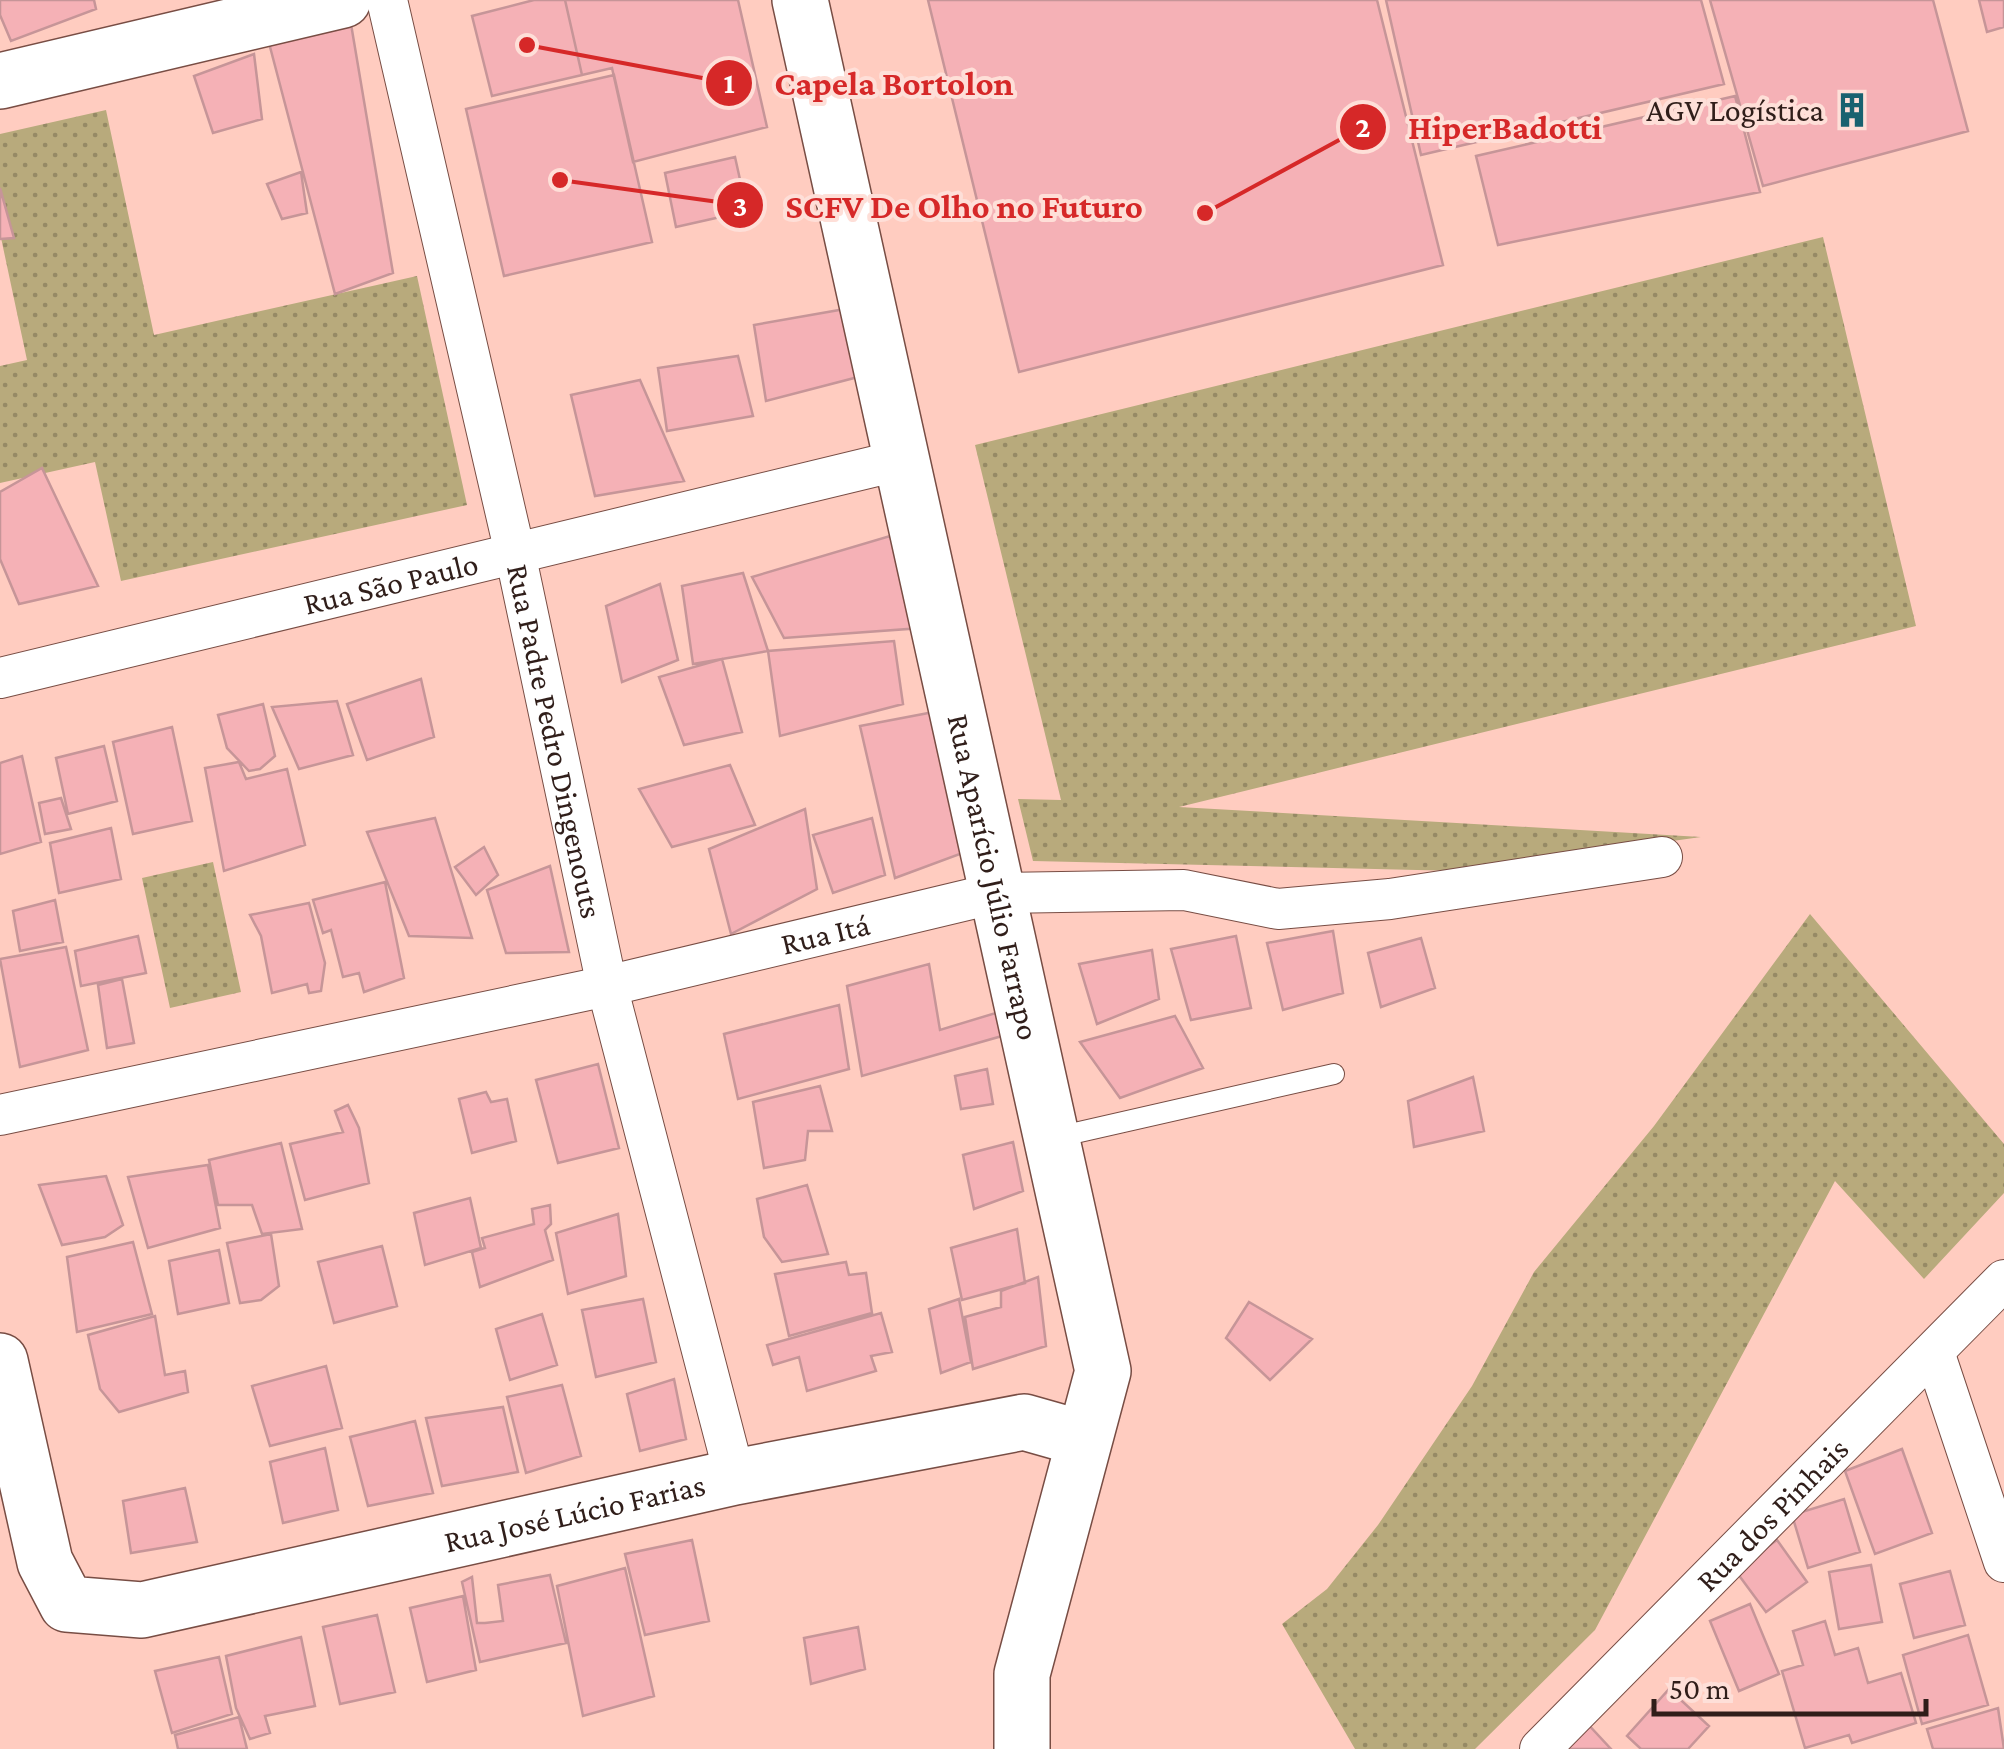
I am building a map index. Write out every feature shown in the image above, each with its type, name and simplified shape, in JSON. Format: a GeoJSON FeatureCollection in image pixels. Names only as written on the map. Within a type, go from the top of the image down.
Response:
{"type":"FeatureCollection","features":[{"type":"Feature","properties":{"kind":"street"},"geometry":{"type":"LineString","coordinates":[[0,80],[343,0]]}},
{"type":"Feature","properties":{"kind":"street","name":"Rua Padre Pedro Dingenouts"},"geometry":{"type":"LineString","coordinates":[[387,0],[515,553],[607,986],[736,1477]]}},
{"type":"Feature","properties":{"kind":"street","name":"Rua Aparício Júlio Farrapo"},"geometry":{"type":"LineString","coordinates":[[800,0],[1103,1371],[1022,1674],[1022,1749]]}},
{"type":"Feature","properties":{"kind":"street","name":"Rua São Paulo"},"geometry":{"type":"LineString","coordinates":[[0,678],[901,460]]}},
{"type":"Feature","properties":{"kind":"street","name":"Rua Itá"},"geometry":{"type":"LineString","coordinates":[[0,1115],[607,986],[996,893],[1184,890],[1278,909],[1407,897],[1662,857]]}},
{"type":"Feature","properties":{"kind":"street","name":"Rua dos Pinhais"},"geometry":{"type":"LineString","coordinates":[[1540,1749],[2004,1280]]}},
{"type":"Feature","properties":{"kind":"street"},"geometry":{"type":"LineString","coordinates":[[1934,1352],[2004,1562]]}},
{"type":"Feature","properties":{"kind":"street","name":"Rua José Lúcio Farias"},"geometry":{"type":"LineString","coordinates":[[0,1361],[45,1562],[66,1604],[142,1610],[736,1477],[1024,1422],[1084,1439]]}},
{"type":"Feature","properties":{"kind":"lane"},"geometry":{"type":"LineString","coordinates":[[1053,1138],[1334,1074]]}},
{"type":"Feature","properties":{"kind":"shaded area"},"geometry":{"type":"Polygon","coordinates":[[[106,110],[154,335],[417,276],[467,505],[121,581],[95,462],[0,483],[0,366],[27,360],[0,233],[0,134],[106,110]]]}},
{"type":"Feature","properties":{"kind":"shaded area"},"geometry":{"type":"Polygon","coordinates":[[[1823,237],[1916,626],[1179,807],[1701,837],[1459,871],[1033,861],[1018,799],[1061,800],[975,445],[1823,237]]]}},
{"type":"Feature","properties":{"kind":"shaded area"},"geometry":{"type":"Polygon","coordinates":[[[213,862],[241,992],[170,1008],[142,878],[213,862]]]}},
{"type":"Feature","properties":{"kind":"shaded area"},"geometry":{"type":"Polygon","coordinates":[[[1810,914],[2004,1144],[2004,1193],[1924,1279],[1835,1181],[1595,1630],[1475,1749],[1355,1749],[1282,1624],[1327,1589],[1378,1525],[1472,1386],[1534,1272],[1654,1126],[1810,914]]]}},
{"type":"Feature","properties":{"kind":"building"},"geometry":{"type":"Polygon","coordinates":[[[0,0],[94,0],[96,9],[11,41],[0,15],[0,0]]]}},
{"type":"Feature","properties":{"kind":"building"},"geometry":{"type":"Polygon","coordinates":[[[534,0],[565,0],[582,75],[492,96],[472,16],[534,0]]]}},
{"type":"Feature","properties":{"kind":"building"},"geometry":{"type":"Polygon","coordinates":[[[565,0],[738,0],[767,127],[633,162],[612,68],[582,75],[565,0]]]}},
{"type":"Feature","properties":{"kind":"building"},"geometry":{"type":"Polygon","coordinates":[[[928,0],[1377,0],[1443,265],[1019,372],[928,0]]]}},
{"type":"Feature","properties":{"kind":"building"},"geometry":{"type":"Polygon","coordinates":[[[1386,0],[1701,0],[1724,84],[1421,155],[1386,0]]]}},
{"type":"Feature","properties":{"kind":"building","name":"AGV Logística"},"geometry":{"type":"Polygon","coordinates":[[[1710,0],[1933,0],[1968,131],[1763,186],[1710,0]]]}},
{"type":"Feature","properties":{"kind":"building"},"geometry":{"type":"Polygon","coordinates":[[[1979,0],[2004,0],[2004,27],[1987,32],[1979,0]]]}},
{"type":"Feature","properties":{"kind":"building"},"geometry":{"type":"Polygon","coordinates":[[[351,24],[393,273],[335,294],[269,43],[351,24]]]}},
{"type":"Feature","properties":{"kind":"building"},"geometry":{"type":"Polygon","coordinates":[[[254,54],[262,119],[213,133],[194,76],[254,54]]]}},
{"type":"Feature","properties":{"kind":"building"},"geometry":{"type":"Polygon","coordinates":[[[614,75],[652,242],[504,276],[466,109],[614,75]]]}},
{"type":"Feature","properties":{"kind":"building"},"geometry":{"type":"Polygon","coordinates":[[[1735,96],[1760,192],[1498,245],[1476,156],[1735,96]]]}},
{"type":"Feature","properties":{"kind":"building"},"geometry":{"type":"Polygon","coordinates":[[[735,157],[747,211],[676,227],[665,173],[735,157]]]}},
{"type":"Feature","properties":{"kind":"building"},"geometry":{"type":"Polygon","coordinates":[[[301,172],[307,213],[282,219],[267,184],[301,172]]]}},
{"type":"Feature","properties":{"kind":"building"},"geometry":{"type":"Polygon","coordinates":[[[0,188],[14,238],[0,239],[0,188]]]}},
{"type":"Feature","properties":{"kind":"building"},"geometry":{"type":"Polygon","coordinates":[[[845,309],[858,377],[766,401],[754,325],[845,309]]]}},
{"type":"Feature","properties":{"kind":"building"},"geometry":{"type":"Polygon","coordinates":[[[738,356],[753,416],[667,431],[658,368],[738,356]]]}},
{"type":"Feature","properties":{"kind":"building"},"geometry":{"type":"Polygon","coordinates":[[[640,380],[684,481],[595,496],[571,395],[640,380]]]}},
{"type":"Feature","properties":{"kind":"building"},"geometry":{"type":"Polygon","coordinates":[[[42,468],[98,586],[19,604],[0,559],[0,492],[42,468]]]}},
{"type":"Feature","properties":{"kind":"building"},"geometry":{"type":"Polygon","coordinates":[[[890,536],[921,628],[784,638],[752,577],[890,536]]]}},
{"type":"Feature","properties":{"kind":"building"},"geometry":{"type":"Polygon","coordinates":[[[743,573],[768,651],[693,664],[682,586],[743,573]]]}},
{"type":"Feature","properties":{"kind":"building"},"geometry":{"type":"Polygon","coordinates":[[[660,584],[678,660],[622,682],[606,606],[660,584]]]}},
{"type":"Feature","properties":{"kind":"building"},"geometry":{"type":"Polygon","coordinates":[[[894,641],[903,704],[780,736],[768,651],[894,641]]]}},
{"type":"Feature","properties":{"kind":"building"},"geometry":{"type":"Polygon","coordinates":[[[722,659],[742,732],[684,745],[659,677],[722,659]]]}},
{"type":"Feature","properties":{"kind":"building"},"geometry":{"type":"Polygon","coordinates":[[[421,679],[434,737],[367,760],[347,704],[421,679]]]}},
{"type":"Feature","properties":{"kind":"building"},"geometry":{"type":"Polygon","coordinates":[[[337,701],[353,755],[299,769],[272,707],[337,701]]]}},
{"type":"Feature","properties":{"kind":"building"},"geometry":{"type":"Polygon","coordinates":[[[263,704],[275,756],[260,769],[249,771],[227,748],[218,715],[263,704]]]}},
{"type":"Feature","properties":{"kind":"building"},"geometry":{"type":"Polygon","coordinates":[[[939,711],[968,851],[895,878],[860,726],[939,711]]]}},
{"type":"Feature","properties":{"kind":"building"},"geometry":{"type":"Polygon","coordinates":[[[172,727],[192,821],[133,834],[113,742],[172,727]]]}},
{"type":"Feature","properties":{"kind":"building"},"geometry":{"type":"Polygon","coordinates":[[[104,746],[117,801],[68,814],[56,758],[104,746]]]}},
{"type":"Feature","properties":{"kind":"building"},"geometry":{"type":"Polygon","coordinates":[[[22,756],[41,842],[0,854],[0,763],[22,756]]]}},
{"type":"Feature","properties":{"kind":"building"},"geometry":{"type":"Polygon","coordinates":[[[239,762],[246,779],[287,769],[305,845],[224,871],[205,768],[239,762]]]}},
{"type":"Feature","properties":{"kind":"building"},"geometry":{"type":"Polygon","coordinates":[[[730,765],[755,825],[672,847],[639,789],[730,765]]]}},
{"type":"Feature","properties":{"kind":"building"},"geometry":{"type":"Polygon","coordinates":[[[61,798],[71,829],[45,834],[39,803],[61,798]]]}},
{"type":"Feature","properties":{"kind":"building"},"geometry":{"type":"Polygon","coordinates":[[[805,809],[817,889],[731,934],[709,849],[805,809]]]}},
{"type":"Feature","properties":{"kind":"building"},"geometry":{"type":"Polygon","coordinates":[[[435,818],[472,938],[409,936],[367,832],[435,818]]]}},
{"type":"Feature","properties":{"kind":"building"},"geometry":{"type":"Polygon","coordinates":[[[872,818],[885,875],[833,893],[813,835],[872,818]]]}},
{"type":"Feature","properties":{"kind":"building"},"geometry":{"type":"Polygon","coordinates":[[[111,828],[121,879],[59,893],[50,843],[111,828]]]}},
{"type":"Feature","properties":{"kind":"building"},"geometry":{"type":"Polygon","coordinates":[[[484,847],[498,875],[476,895],[455,867],[484,847]]]}},
{"type":"Feature","properties":{"kind":"building"},"geometry":{"type":"Polygon","coordinates":[[[550,866],[569,952],[506,953],[487,890],[550,866]]]}},
{"type":"Feature","properties":{"kind":"building"},"geometry":{"type":"Polygon","coordinates":[[[385,882],[404,978],[364,992],[359,973],[343,977],[331,930],[323,933],[313,900],[385,882]]]}},
{"type":"Feature","properties":{"kind":"building"},"geometry":{"type":"Polygon","coordinates":[[[55,900],[63,942],[20,951],[13,911],[55,900]]]}},
{"type":"Feature","properties":{"kind":"building"},"geometry":{"type":"Polygon","coordinates":[[[309,903],[325,963],[321,991],[309,993],[307,984],[272,993],[261,936],[250,915],[309,903]]]}},
{"type":"Feature","properties":{"kind":"building"},"geometry":{"type":"Polygon","coordinates":[[[1333,931],[1343,993],[1283,1010],[1267,943],[1333,931]]]}},
{"type":"Feature","properties":{"kind":"building"},"geometry":{"type":"Polygon","coordinates":[[[138,936],[146,973],[81,986],[75,951],[138,936]]]}},
{"type":"Feature","properties":{"kind":"building"},"geometry":{"type":"Polygon","coordinates":[[[1236,936],[1251,1008],[1191,1020],[1171,949],[1236,936]]]}},
{"type":"Feature","properties":{"kind":"building"},"geometry":{"type":"Polygon","coordinates":[[[1421,938],[1435,988],[1381,1007],[1368,953],[1421,938]]]}},
{"type":"Feature","properties":{"kind":"building"},"geometry":{"type":"Polygon","coordinates":[[[66,947],[88,1050],[20,1067],[0,959],[66,947]]]}},
{"type":"Feature","properties":{"kind":"building"},"geometry":{"type":"Polygon","coordinates":[[[1152,950],[1159,999],[1097,1024],[1079,964],[1152,950]]]}},
{"type":"Feature","properties":{"kind":"building"},"geometry":{"type":"Polygon","coordinates":[[[929,964],[940,1030],[1012,1008],[1016,1032],[862,1076],[847,986],[929,964]]]}},
{"type":"Feature","properties":{"kind":"building"},"geometry":{"type":"Polygon","coordinates":[[[122,979],[134,1043],[107,1048],[98,985],[122,979]]]}},
{"type":"Feature","properties":{"kind":"building"},"geometry":{"type":"Polygon","coordinates":[[[839,1005],[849,1069],[738,1099],[724,1034],[839,1005]]]}},
{"type":"Feature","properties":{"kind":"building"},"geometry":{"type":"Polygon","coordinates":[[[1175,1016],[1203,1068],[1120,1098],[1080,1042],[1175,1016]]]}},
{"type":"Feature","properties":{"kind":"building"},"geometry":{"type":"Polygon","coordinates":[[[598,1064],[619,1148],[558,1163],[536,1080],[598,1064]]]}},
{"type":"Feature","properties":{"kind":"building"},"geometry":{"type":"Polygon","coordinates":[[[987,1069],[993,1104],[961,1109],[955,1076],[987,1069]]]}},
{"type":"Feature","properties":{"kind":"building"},"geometry":{"type":"Polygon","coordinates":[[[1473,1077],[1484,1131],[1414,1147],[1408,1101],[1473,1077]]]}},
{"type":"Feature","properties":{"kind":"building"},"geometry":{"type":"Polygon","coordinates":[[[820,1086],[832,1131],[808,1131],[805,1160],[764,1168],[753,1102],[820,1086]]]}},
{"type":"Feature","properties":{"kind":"building"},"geometry":{"type":"Polygon","coordinates":[[[486,1092],[491,1102],[507,1099],[516,1141],[472,1153],[459,1099],[486,1092]]]}},
{"type":"Feature","properties":{"kind":"building"},"geometry":{"type":"Polygon","coordinates":[[[348,1105],[359,1128],[369,1183],[305,1200],[290,1144],[343,1132],[335,1111],[348,1105]]]}},
{"type":"Feature","properties":{"kind":"building"},"geometry":{"type":"Polygon","coordinates":[[[1013,1142],[1023,1191],[974,1209],[963,1155],[1013,1142]]]}},
{"type":"Feature","properties":{"kind":"building"},"geometry":{"type":"Polygon","coordinates":[[[281,1143],[302,1229],[262,1234],[252,1205],[218,1205],[209,1160],[281,1143]]]}},
{"type":"Feature","properties":{"kind":"building"},"geometry":{"type":"Polygon","coordinates":[[[208,1165],[220,1228],[148,1248],[128,1177],[208,1165]]]}},
{"type":"Feature","properties":{"kind":"building"},"geometry":{"type":"Polygon","coordinates":[[[106,1176],[123,1225],[105,1237],[62,1245],[39,1185],[106,1176]]]}},
{"type":"Feature","properties":{"kind":"building"},"geometry":{"type":"Polygon","coordinates":[[[807,1185],[828,1254],[782,1262],[764,1237],[757,1199],[807,1185]]]}},
{"type":"Feature","properties":{"kind":"building"},"geometry":{"type":"Polygon","coordinates":[[[470,1198],[481,1248],[425,1265],[414,1213],[470,1198]]]}},
{"type":"Feature","properties":{"kind":"building"},"geometry":{"type":"Polygon","coordinates":[[[550,1205],[551,1224],[545,1230],[553,1260],[480,1287],[472,1252],[485,1248],[482,1238],[534,1224],[532,1209],[550,1205]]]}},
{"type":"Feature","properties":{"kind":"building"},"geometry":{"type":"Polygon","coordinates":[[[618,1214],[626,1276],[568,1294],[556,1233],[618,1214]]]}},
{"type":"Feature","properties":{"kind":"building"},"geometry":{"type":"Polygon","coordinates":[[[1017,1229],[1025,1283],[962,1300],[951,1248],[1017,1229]]]}},
{"type":"Feature","properties":{"kind":"building"},"geometry":{"type":"Polygon","coordinates":[[[271,1234],[279,1286],[261,1300],[240,1303],[227,1243],[271,1234]]]}},
{"type":"Feature","properties":{"kind":"building"},"geometry":{"type":"Polygon","coordinates":[[[133,1242],[152,1314],[77,1332],[67,1257],[133,1242]]]}},
{"type":"Feature","properties":{"kind":"building"},"geometry":{"type":"Polygon","coordinates":[[[382,1246],[397,1306],[334,1323],[318,1262],[382,1246]]]}},
{"type":"Feature","properties":{"kind":"building"},"geometry":{"type":"Polygon","coordinates":[[[219,1250],[229,1303],[178,1314],[169,1261],[219,1250]]]}},
{"type":"Feature","properties":{"kind":"building"},"geometry":{"type":"Polygon","coordinates":[[[846,1262],[849,1275],[866,1273],[872,1313],[789,1336],[775,1274],[846,1262]]]}},
{"type":"Feature","properties":{"kind":"building"},"geometry":{"type":"Polygon","coordinates":[[[1038,1277],[1046,1346],[973,1369],[965,1317],[1001,1307],[1001,1291],[1038,1277]]]}},
{"type":"Feature","properties":{"kind":"building"},"geometry":{"type":"Polygon","coordinates":[[[643,1299],[656,1362],[596,1377],[582,1310],[643,1299]]]}},
{"type":"Feature","properties":{"kind":"building"},"geometry":{"type":"Polygon","coordinates":[[[959,1299],[971,1362],[941,1373],[929,1309],[959,1299]]]}},
{"type":"Feature","properties":{"kind":"building"},"geometry":{"type":"Polygon","coordinates":[[[1249,1302],[1312,1339],[1270,1380],[1226,1338],[1249,1302]]]}},
{"type":"Feature","properties":{"kind":"building"},"geometry":{"type":"Polygon","coordinates":[[[881,1313],[892,1352],[871,1356],[876,1371],[807,1391],[799,1357],[773,1365],[767,1345],[881,1313]]]}},
{"type":"Feature","properties":{"kind":"building"},"geometry":{"type":"Polygon","coordinates":[[[542,1314],[557,1365],[510,1380],[496,1329],[542,1314]]]}},
{"type":"Feature","properties":{"kind":"building"},"geometry":{"type":"Polygon","coordinates":[[[155,1316],[165,1375],[185,1371],[188,1392],[119,1412],[100,1389],[88,1335],[155,1316]]]}},
{"type":"Feature","properties":{"kind":"building"},"geometry":{"type":"Polygon","coordinates":[[[326,1366],[342,1428],[270,1446],[252,1386],[326,1366]]]}},
{"type":"Feature","properties":{"kind":"building"},"geometry":{"type":"Polygon","coordinates":[[[674,1379],[686,1439],[640,1451],[627,1394],[674,1379]]]}},
{"type":"Feature","properties":{"kind":"building"},"geometry":{"type":"Polygon","coordinates":[[[562,1385],[581,1456],[526,1473],[507,1397],[562,1385]]]}},
{"type":"Feature","properties":{"kind":"building"},"geometry":{"type":"Polygon","coordinates":[[[503,1407],[518,1472],[442,1486],[426,1418],[503,1407]]]}},
{"type":"Feature","properties":{"kind":"building"},"geometry":{"type":"Polygon","coordinates":[[[415,1421],[433,1493],[368,1506],[350,1437],[415,1421]]]}},
{"type":"Feature","properties":{"kind":"building"},"geometry":{"type":"Polygon","coordinates":[[[325,1448],[338,1510],[283,1523],[270,1462],[325,1448]]]}},
{"type":"Feature","properties":{"kind":"building"},"geometry":{"type":"Polygon","coordinates":[[[1902,1449],[1932,1533],[1875,1554],[1845,1471],[1902,1449]]]}},
{"type":"Feature","properties":{"kind":"building"},"geometry":{"type":"Polygon","coordinates":[[[185,1488],[197,1542],[131,1553],[123,1501],[185,1488]]]}},
{"type":"Feature","properties":{"kind":"building"},"geometry":{"type":"Polygon","coordinates":[[[1844,1499],[1860,1552],[1808,1568],[1792,1515],[1844,1499]]]}},
{"type":"Feature","properties":{"kind":"building"},"geometry":{"type":"Polygon","coordinates":[[[692,1540],[709,1621],[645,1635],[625,1554],[692,1540]]]}},
{"type":"Feature","properties":{"kind":"building"},"geometry":{"type":"Polygon","coordinates":[[[1777,1540],[1807,1582],[1766,1612],[1735,1570],[1777,1540]]]}},
{"type":"Feature","properties":{"kind":"building"},"geometry":{"type":"Polygon","coordinates":[[[1871,1565],[1882,1622],[1839,1629],[1829,1572],[1871,1565]]]}},
{"type":"Feature","properties":{"kind":"building"},"geometry":{"type":"Polygon","coordinates":[[[625,1568],[654,1696],[583,1716],[557,1586],[625,1568]]]}},
{"type":"Feature","properties":{"kind":"building"},"geometry":{"type":"Polygon","coordinates":[[[1950,1571],[1965,1625],[1914,1638],[1900,1584],[1950,1571]]]}},
{"type":"Feature","properties":{"kind":"building"},"geometry":{"type":"Polygon","coordinates":[[[550,1575],[566,1643],[480,1662],[462,1582],[472,1577],[477,1623],[485,1623],[503,1621],[498,1585],[550,1575]]]}},
{"type":"Feature","properties":{"kind":"building"},"geometry":{"type":"Polygon","coordinates":[[[463,1596],[476,1670],[427,1682],[410,1608],[463,1596]]]}},
{"type":"Feature","properties":{"kind":"building"},"geometry":{"type":"Polygon","coordinates":[[[1750,1604],[1779,1674],[1739,1691],[1710,1621],[1750,1604]]]}},
{"type":"Feature","properties":{"kind":"building"},"geometry":{"type":"Polygon","coordinates":[[[377,1615],[395,1692],[340,1704],[323,1627],[377,1615]]]}},
{"type":"Feature","properties":{"kind":"building"},"geometry":{"type":"Polygon","coordinates":[[[1825,1621],[1835,1655],[1858,1648],[1868,1683],[1901,1673],[1916,1723],[1852,1743],[1849,1735],[1805,1748],[1782,1671],[1803,1665],[1793,1631],[1825,1621]]]}},
{"type":"Feature","properties":{"kind":"building"},"geometry":{"type":"Polygon","coordinates":[[[858,1627],[865,1669],[811,1684],[804,1638],[858,1627]]]}},
{"type":"Feature","properties":{"kind":"building"},"geometry":{"type":"Polygon","coordinates":[[[1968,1635],[1988,1705],[1922,1724],[1903,1655],[1968,1635]]]}},
{"type":"Feature","properties":{"kind":"building"},"geometry":{"type":"Polygon","coordinates":[[[301,1637],[315,1706],[265,1716],[270,1733],[250,1739],[236,1708],[226,1656],[301,1637]]]}},
{"type":"Feature","properties":{"kind":"building"},"geometry":{"type":"Polygon","coordinates":[[[219,1657],[232,1714],[172,1733],[155,1671],[219,1657]]]}},
{"type":"Feature","properties":{"kind":"building"},"geometry":{"type":"Polygon","coordinates":[[[1669,1689],[1709,1726],[1688,1749],[1641,1749],[1627,1736],[1669,1689]]]}},
{"type":"Feature","properties":{"kind":"building"},"geometry":{"type":"Polygon","coordinates":[[[1998,1708],[2004,1749],[1933,1749],[1927,1729],[1998,1708]]]}},
{"type":"Feature","properties":{"kind":"building"},"geometry":{"type":"Polygon","coordinates":[[[239,1717],[247,1749],[178,1749],[175,1735],[239,1717]]]}},
{"type":"Feature","properties":{"kind":"building"},"geometry":{"type":"Polygon","coordinates":[[[1585,1721],[1611,1749],[1554,1749],[1585,1721]]]}},
{"type":"Feature","properties":{"kind":"place","name":"Capela Bortolon"},"geometry":{"type":"Point","coordinates":[527,45]}},
{"type":"Feature","properties":{"kind":"place","name":"AGV Logística"},"geometry":{"type":"Point","coordinates":[1852,110]}},
{"type":"Feature","properties":{"kind":"place","name":"SCFV De Olho no Futuro"},"geometry":{"type":"Point","coordinates":[560,180]}},
{"type":"Feature","properties":{"kind":"place","name":"HiperBadotti"},"geometry":{"type":"Point","coordinates":[1205,213]}}]}
